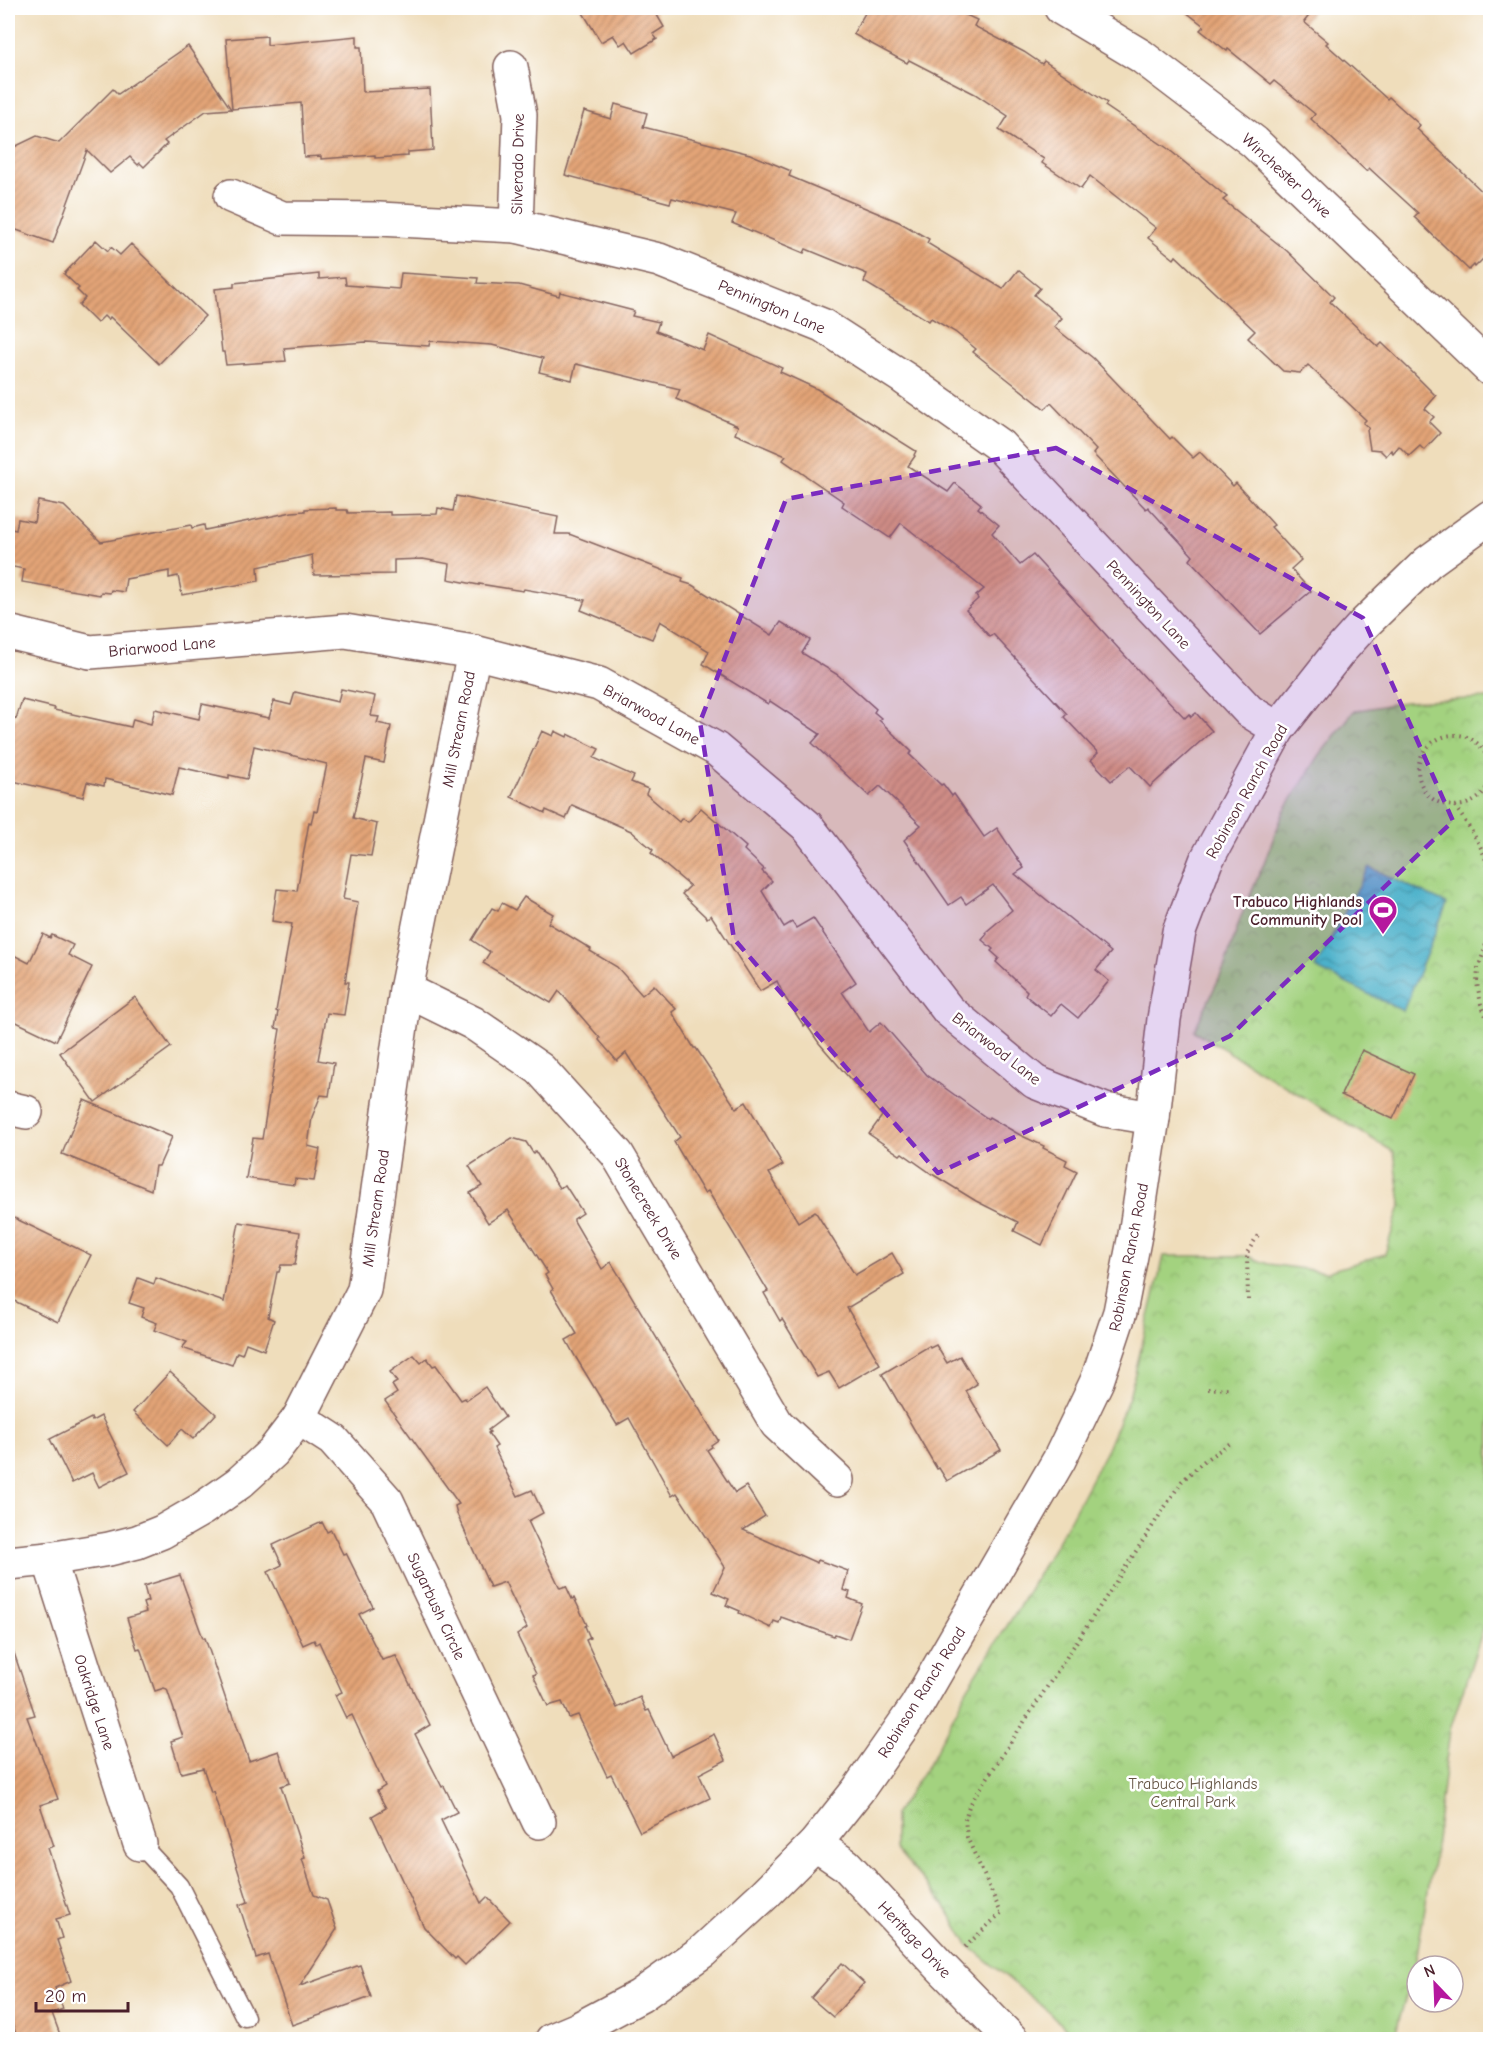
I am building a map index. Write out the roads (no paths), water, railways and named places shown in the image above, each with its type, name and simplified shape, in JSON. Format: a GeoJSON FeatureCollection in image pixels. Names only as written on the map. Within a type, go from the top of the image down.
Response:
{"type":"FeatureCollection","features":[{"type":"Feature","properties":{"kind":"street","name":"Winchester Drive"},"geometry":{"type":"LineString","coordinates":[[1061,8],[1141,56],[1254,142],[1491,369]]}},
{"type":"Feature","properties":{"kind":"street","name":"Silverado Drive"},"geometry":{"type":"LineString","coordinates":[[511,67],[520,114],[516,226]]}},
{"type":"Feature","properties":{"kind":"street","name":"Pennington Lane"},"geometry":{"type":"LineString","coordinates":[[231,196],[282,218],[379,219],[516,226],[659,260],[822,325],[904,378],[1000,446],[1250,711],[1278,729]]}},
{"type":"Feature","properties":{"kind":"street","name":"Robinson Ranch Road"},"geometry":{"type":"LineString","coordinates":[[552,2040],[640,1996],[703,1951],[815,1844],[858,1790],[916,1707],[1059,1460],[1093,1390],[1120,1312],[1153,1118],[1164,1019],[1179,932],[1206,861],[1278,729],[1313,684],[1364,624],[1428,562],[1491,517]]}},
{"type":"Feature","properties":{"kind":"street","name":"Briarwood Lane"},"geometry":{"type":"LineString","coordinates":[[8,632],[90,652],[345,631],[474,652],[599,684],[716,749],[807,826],[948,1010],[1035,1082],[1105,1110],[1153,1118]]}},
{"type":"Feature","properties":{"kind":"street","name":"Mill Stream Road"},"geometry":{"type":"LineString","coordinates":[[8,1563],[110,1549],[162,1532],[202,1509],[238,1483],[273,1452],[299,1418],[364,1290],[406,990],[474,652]]}},
{"type":"Feature","properties":{"kind":"street","name":"Stonecreek Drive"},"geometry":{"type":"LineString","coordinates":[[406,990],[473,1023],[540,1069],[617,1154],[777,1424],[837,1480]]}},
{"type":"Feature","properties":{"kind":"street","name":"Sugarbush Circle"},"geometry":{"type":"LineString","coordinates":[[299,1418],[333,1440],[387,1501],[539,1822]]}},
{"type":"Feature","properties":{"kind":"street","name":"Oakridge Lane"},"geometry":{"type":"LineString","coordinates":[[49,1559],[140,1844]]}},
{"type":"Feature","properties":{"kind":"street","name":"Heritage Drive"},"geometry":{"type":"LineString","coordinates":[[815,1844],[846,1865],[1012,2040]]}},
{"type":"Feature","properties":{"kind":"lane"},"geometry":{"type":"LineString","coordinates":[[140,1844],[178,1886],[244,2017]]}},
{"type":"Feature","properties":{"kind":"water","name":"Trabuco Highlands Community Pool"},"geometry":{"type":"Polygon","coordinates":[[[1369,867],[1447,904],[1403,1011],[1315,968],[1369,867]]]}},
{"type":"Feature","properties":{"kind":"place","name":"Trabuco Highlands Community Pool"},"geometry":{"type":"Point","coordinates":[1383,936]}},
{"type":"Feature","properties":{"kind":"park label","name":"Trabuco Highlands Central Park"},"geometry":{"type":"Point","coordinates":[1193,1792]}}]}
